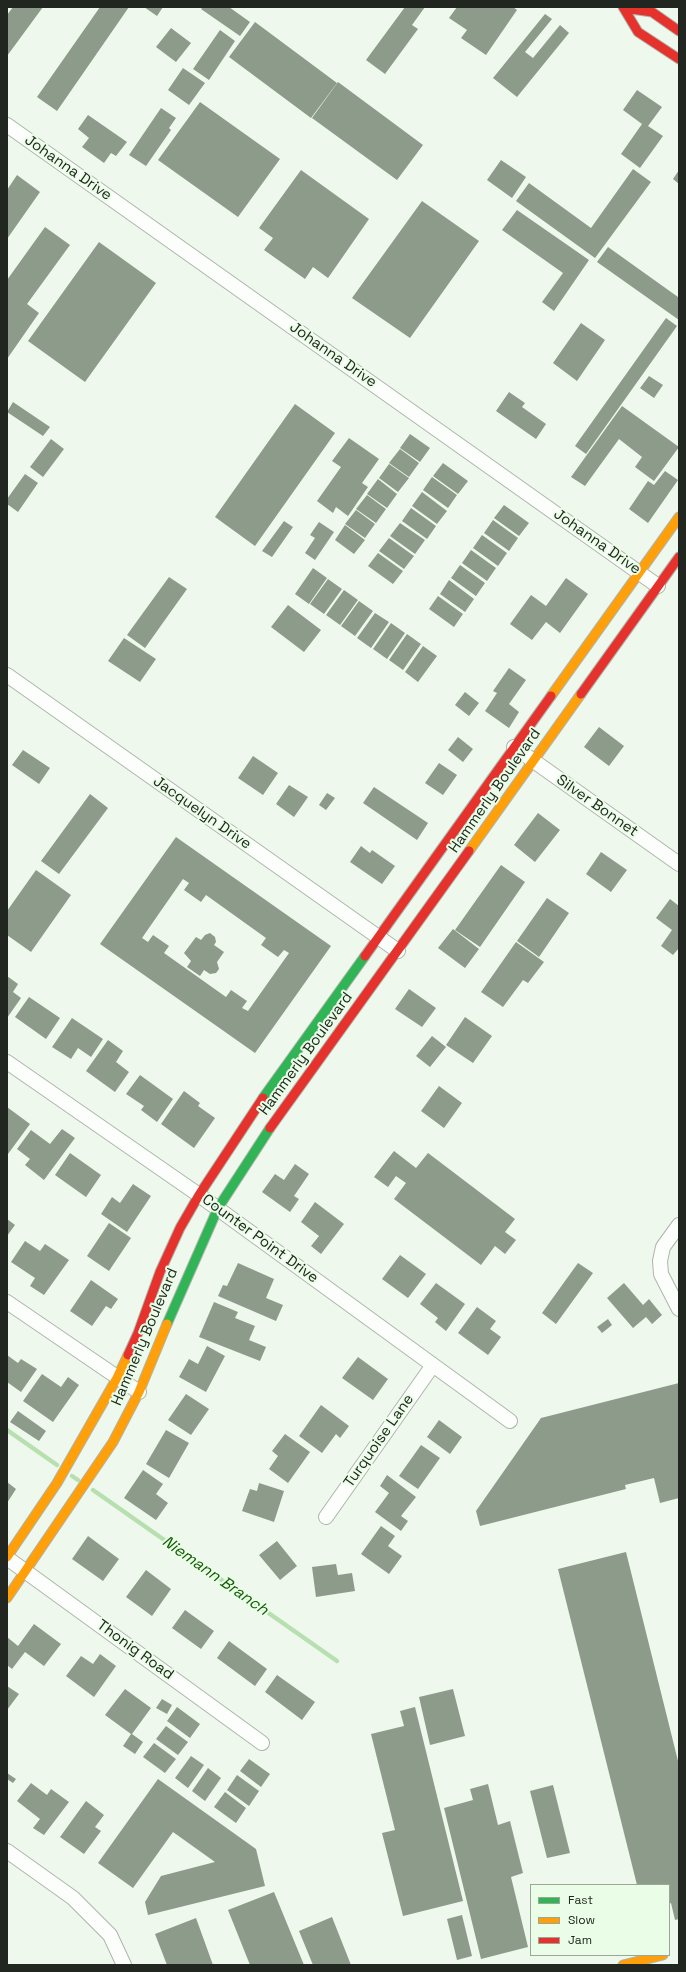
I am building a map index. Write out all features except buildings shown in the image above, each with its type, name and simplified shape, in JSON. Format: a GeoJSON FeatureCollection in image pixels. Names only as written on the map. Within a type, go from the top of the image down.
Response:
{"type":"FeatureCollection","features":[{"type":"Feature","properties":{"kind":"main road"},"geometry":{"type":"LineString","coordinates":[[624,7],[652,12],[679,31]]}},
{"type":"Feature","properties":{"kind":"main road"},"geometry":{"type":"LineString","coordinates":[[624,7],[638,32],[679,59]]}},
{"type":"Feature","properties":{"kind":"main road","name":"Hammerly Boulevard"},"geometry":{"type":"LineString","coordinates":[[7,1557],[57,1483],[117,1378],[138,1333],[163,1266],[180,1228],[199,1195],[264,1097],[679,517]]}},
{"type":"Feature","properties":{"kind":"main road","name":"Hammerly Boulevard"},"geometry":{"type":"LineString","coordinates":[[7,1598],[113,1442],[139,1392],[180,1291],[218,1208],[282,1109],[398,951],[679,557]]}},
{"type":"Feature","properties":{"kind":"main road"},"geometry":{"type":"LineString","coordinates":[[624,1965],[659,1956]]}},
{"type":"Feature","properties":{"kind":"street","name":"Johanna Drive"},"geometry":{"type":"LineString","coordinates":[[7,125],[658,586]]}},
{"type":"Feature","properties":{"kind":"street","name":"Jacquelyn Drive"},"geometry":{"type":"LineString","coordinates":[[7,675],[398,951]]}},
{"type":"Feature","properties":{"kind":"street","name":"Silver Bonnet"},"geometry":{"type":"LineString","coordinates":[[514,747],[679,864]]}},
{"type":"Feature","properties":{"kind":"street","name":"Counter Point Drive"},"geometry":{"type":"LineString","coordinates":[[7,1062],[218,1208],[510,1421]]}},
{"type":"Feature","properties":{"kind":"street"},"geometry":{"type":"LineString","coordinates":[[679,1225],[663,1247],[660,1261],[661,1274],[679,1309]]}},
{"type":"Feature","properties":{"kind":"street"},"geometry":{"type":"LineString","coordinates":[[7,1302],[139,1392]]}},
{"type":"Feature","properties":{"kind":"street","name":"Turquoise Lane"},"geometry":{"type":"LineString","coordinates":[[326,1517],[433,1365]]}},
{"type":"Feature","properties":{"kind":"street","name":"Thonig Road"},"geometry":{"type":"LineString","coordinates":[[7,1557],[262,1743]]}},
{"type":"Feature","properties":{"kind":"street"},"geometry":{"type":"LineString","coordinates":[[7,1851],[73,1898],[110,1935],[124,1965]]}},
{"type":"Feature","properties":{"kind":"waterway","name":"Niemann Branch"},"geometry":{"type":"LineString","coordinates":[[7,1430],[57,1465]]}},
{"type":"Feature","properties":{"kind":"waterway","name":"Niemann Branch"},"geometry":{"type":"LineString","coordinates":[[72,1476],[78,1480]]}},
{"type":"Feature","properties":{"kind":"waterway","name":"Niemann Branch"},"geometry":{"type":"LineString","coordinates":[[93,1490],[337,1661]]}},
{"type":"Feature","properties":{"kind":"traffic: fast"},"geometry":{"type":"LineString","coordinates":[[263,1098],[365,956]]}},
{"type":"Feature","properties":{"kind":"traffic: fast"},"geometry":{"type":"LineString","coordinates":[[167,1324],[218,1208],[270,1128]]}},
{"type":"Feature","properties":{"kind":"traffic: slow"},"geometry":{"type":"LineString","coordinates":[[551,696],[679,517]]}},
{"type":"Feature","properties":{"kind":"traffic: slow"},"geometry":{"type":"LineString","coordinates":[[469,851],[581,694]]}},
{"type":"Feature","properties":{"kind":"traffic: slow"},"geometry":{"type":"LineString","coordinates":[[7,1598],[113,1442],[139,1392],[167,1324]]}},
{"type":"Feature","properties":{"kind":"traffic: slow"},"geometry":{"type":"LineString","coordinates":[[7,1557],[57,1483],[117,1378],[128,1355]]}},
{"type":"Feature","properties":{"kind":"traffic: slow"},"geometry":{"type":"LineString","coordinates":[[623,1965],[659,1956]]}},
{"type":"Feature","properties":{"kind":"traffic: jam"},"geometry":{"type":"LineString","coordinates":[[623,7],[638,32],[679,59]]}},
{"type":"Feature","properties":{"kind":"traffic: jam"},"geometry":{"type":"LineString","coordinates":[[624,8],[652,12],[679,31]]}},
{"type":"Feature","properties":{"kind":"traffic: jam"},"geometry":{"type":"LineString","coordinates":[[581,694],[679,557]]}},
{"type":"Feature","properties":{"kind":"traffic: jam"},"geometry":{"type":"LineString","coordinates":[[365,956],[551,696]]}},
{"type":"Feature","properties":{"kind":"traffic: jam"},"geometry":{"type":"LineString","coordinates":[[270,1128],[469,851]]}},
{"type":"Feature","properties":{"kind":"traffic: jam"},"geometry":{"type":"LineString","coordinates":[[128,1355],[138,1333],[160,1272],[180,1228],[199,1195],[263,1098]]}}]}
